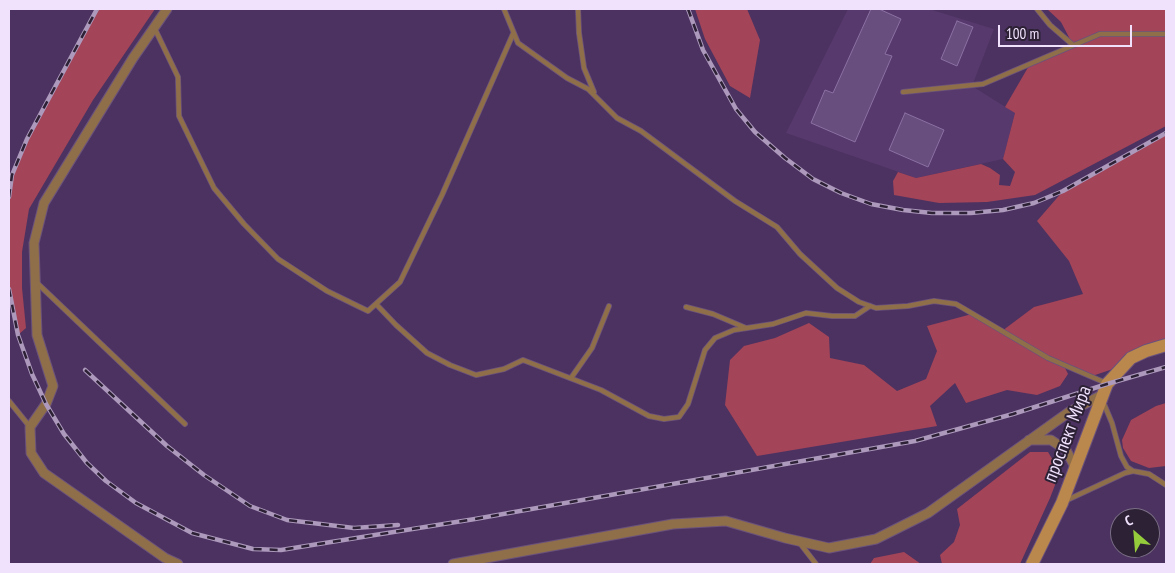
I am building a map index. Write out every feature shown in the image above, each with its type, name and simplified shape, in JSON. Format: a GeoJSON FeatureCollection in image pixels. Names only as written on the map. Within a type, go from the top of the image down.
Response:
{"type":"FeatureCollection","features":[{"type":"Feature","properties":{"kind":"main road","name":"проспект Мира"},"geometry":{"type":"LineString","coordinates":[[1032,564],[1062,503],[1076,469],[1104,389],[1131,358],[1166,345]]}},
{"type":"Feature","properties":{"kind":"street"},"geometry":{"type":"LineString","coordinates":[[167,9],[133,58],[44,202],[34,243],[37,335],[52,386],[46,404],[30,427],[31,453],[44,473],[165,558],[178,564]]}},
{"type":"Feature","properties":{"kind":"street"},"geometry":{"type":"LineString","coordinates":[[453,564],[673,524],[726,521],[829,548],[876,539],[928,512],[1104,389]]}},
{"type":"Feature","properties":{"kind":"street"},"geometry":{"type":"LineString","coordinates":[[1029,440],[1051,440],[1066,450],[1076,469]]}},
{"type":"Feature","properties":{"kind":"lane"},"geometry":{"type":"LineString","coordinates":[[504,9],[518,43],[567,78],[588,89],[617,118],[641,131],[735,202],[777,227],[800,254],[837,288],[859,302],[876,308],[908,306],[934,301],[956,304],[1104,389],[1121,456],[1127,467],[1133,472]]}},
{"type":"Feature","properties":{"kind":"lane"},"geometry":{"type":"LineString","coordinates":[[578,9],[584,68],[596,96]]}},
{"type":"Feature","properties":{"kind":"lane"},"geometry":{"type":"LineString","coordinates":[[1037,9],[1050,25],[1073,45]]}},
{"type":"Feature","properties":{"kind":"lane"},"geometry":{"type":"LineString","coordinates":[[154,27],[178,78],[179,116],[214,188],[244,224],[278,259],[327,292],[368,311],[400,282],[442,194],[513,34]]}},
{"type":"Feature","properties":{"kind":"lane"},"geometry":{"type":"LineString","coordinates":[[903,92],[983,84],[1100,34],[1166,34]]}},
{"type":"Feature","properties":{"kind":"lane"},"geometry":{"type":"LineString","coordinates":[[35,281],[185,424]]}},
{"type":"Feature","properties":{"kind":"lane"},"geometry":{"type":"LineString","coordinates":[[376,304],[396,325],[428,353],[450,365],[476,374],[504,369],[523,360],[601,390],[649,416],[664,419],[678,417],[688,404],[705,350],[715,338],[734,330],[773,324],[806,313],[854,316],[870,306]]}},
{"type":"Feature","properties":{"kind":"lane"},"geometry":{"type":"LineString","coordinates":[[570,378],[592,348],[608,306]]}},
{"type":"Feature","properties":{"kind":"lane"},"geometry":{"type":"LineString","coordinates":[[686,307],[713,314],[748,328]]}},
{"type":"Feature","properties":{"kind":"lane"},"geometry":{"type":"LineString","coordinates":[[9,401],[30,427]]}},
{"type":"Feature","properties":{"kind":"lane"},"geometry":{"type":"LineString","coordinates":[[1062,503],[1125,473],[1149,474],[1166,484]]}},
{"type":"Feature","properties":{"kind":"lane"},"geometry":{"type":"LineString","coordinates":[[798,541],[816,564]]}},
{"type":"Feature","properties":{"kind":"shaded area"},"geometry":{"type":"Polygon","coordinates":[[[97,9],[155,9],[93,100],[29,209],[22,252],[22,288],[26,328],[18,335],[9,289],[9,197],[12,175],[27,139],[97,9]]]}},
{"type":"Feature","properties":{"kind":"shaded area"},"geometry":{"type":"Polygon","coordinates":[[[695,9],[747,9],[760,40],[750,98],[730,86],[705,39],[695,9]]]}},
{"type":"Feature","properties":{"kind":"shaded area"},"geometry":{"type":"Polygon","coordinates":[[[848,9],[929,9],[994,29],[972,86],[1015,113],[1003,159],[916,178],[786,133],[848,9]]]}},
{"type":"Feature","properties":{"kind":"shaded area"},"geometry":{"type":"Polygon","coordinates":[[[1047,9],[1166,9],[1166,126],[1035,195],[987,202],[939,203],[894,195],[893,181],[898,172],[916,178],[981,164],[1000,175],[999,185],[1010,186],[1015,172],[1003,159],[1015,113],[1005,107],[1030,64],[1073,45],[1061,22],[1047,9]]]}},
{"type":"Feature","properties":{"kind":"shaded area"},"geometry":{"type":"Polygon","coordinates":[[[1166,133],[1166,345],[1122,366],[1089,377],[1064,366],[1068,374],[1060,386],[1037,395],[1007,390],[966,403],[955,383],[930,406],[937,426],[757,456],[725,405],[730,360],[744,346],[775,338],[809,323],[829,337],[830,358],[864,365],[897,391],[926,379],[937,351],[927,326],[972,314],[1002,331],[1034,307],[1083,294],[1069,261],[1037,221],[1063,191],[1166,133]]]}},
{"type":"Feature","properties":{"kind":"shaded area"},"geometry":{"type":"Polygon","coordinates":[[[1166,403],[1166,466],[1149,468],[1131,461],[1123,448],[1122,440],[1131,420],[1156,406],[1166,403]]]}},
{"type":"Feature","properties":{"kind":"shaded area"},"geometry":{"type":"Polygon","coordinates":[[[1030,452],[1048,452],[1060,472],[1020,564],[942,564],[940,555],[954,542],[960,525],[957,509],[1030,452]]]}},
{"type":"Feature","properties":{"kind":"shaded area"},"geometry":{"type":"Polygon","coordinates":[[[904,552],[921,564],[870,564],[874,558],[904,552]]]}},
{"type":"Feature","properties":{"kind":"building"},"geometry":{"type":"Polygon","coordinates":[[[871,9],[879,9],[901,19],[885,54],[892,56],[855,142],[811,123],[825,90],[833,93],[871,9]]]}},
{"type":"Feature","properties":{"kind":"building"},"geometry":{"type":"Polygon","coordinates":[[[957,21],[973,27],[957,66],[941,59],[957,21]]]}},
{"type":"Feature","properties":{"kind":"building"},"geometry":{"type":"Polygon","coordinates":[[[905,113],[944,130],[928,167],[889,150],[905,113]]]}},
{"type":"Feature","properties":{"kind":"railway"},"geometry":{"type":"LineString","coordinates":[[9,197],[12,175],[27,139],[97,9]]}},
{"type":"Feature","properties":{"kind":"railway"},"geometry":{"type":"LineString","coordinates":[[688,9],[703,50],[736,109],[755,132],[813,179],[841,193],[871,204],[932,213],[971,213],[1003,210],[1034,203],[1063,191],[1166,133]]}},
{"type":"Feature","properties":{"kind":"railway"},"geometry":{"type":"LineString","coordinates":[[9,289],[18,335],[32,374],[46,404],[64,434],[87,463],[106,481],[136,503],[192,533],[253,549],[281,550],[475,519],[915,441],[1013,414],[1166,367]]}},
{"type":"Feature","properties":{"kind":"railway"},"geometry":{"type":"LineString","coordinates":[[85,370],[167,446],[204,475],[250,506],[287,520],[354,528],[398,525]]}}]}
